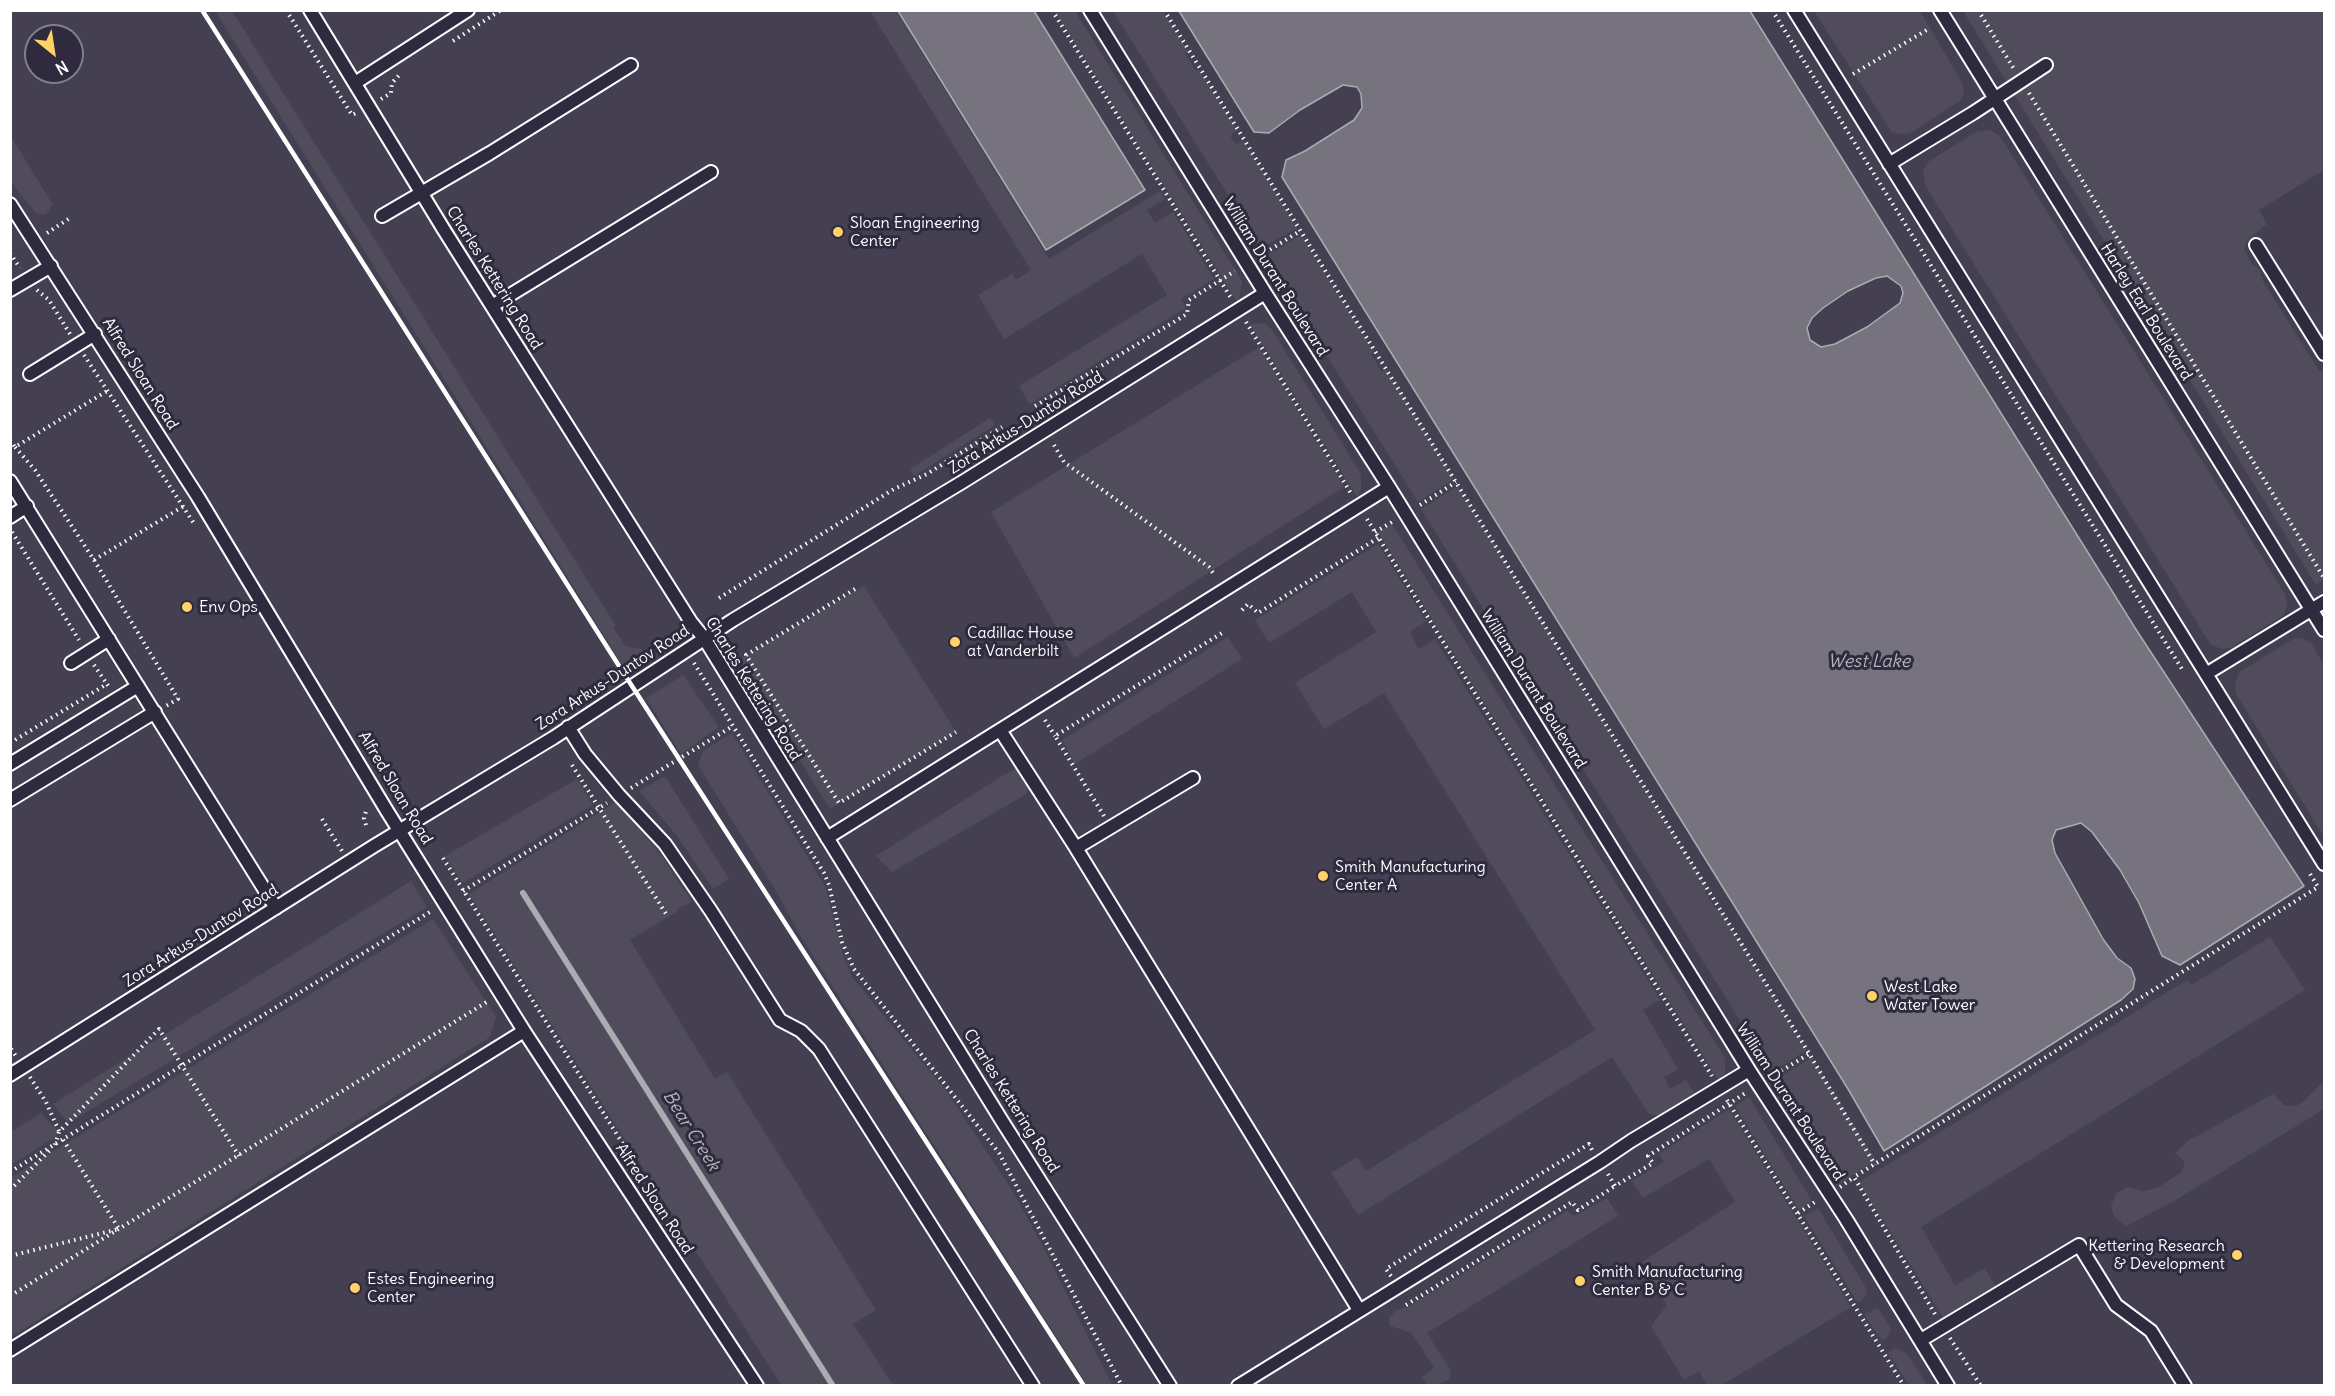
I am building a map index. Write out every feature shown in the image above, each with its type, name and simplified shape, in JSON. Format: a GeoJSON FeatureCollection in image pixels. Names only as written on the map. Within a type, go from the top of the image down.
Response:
{"type":"FeatureCollection","features":[{"type":"Feature","properties":{"kind":"lane","name":"Charles Kettering Road"},"geometry":{"type":"LineString","coordinates":[[310,10],[492,306],[691,622],[704,639],[1170,1386]]}},
{"type":"Feature","properties":{"kind":"lane"},"geometry":{"type":"LineString","coordinates":[[355,83],[468,10]]}},
{"type":"Feature","properties":{"kind":"lane","name":"William Durant Boulevard"},"geometry":{"type":"LineString","coordinates":[[1090,10],[1948,1386]]}},
{"type":"Feature","properties":{"kind":"lane"},"geometry":{"type":"LineString","coordinates":[[1794,10],[2325,864]]}},
{"type":"Feature","properties":{"kind":"lane","name":"Harley Earl Boulevard"},"geometry":{"type":"LineString","coordinates":[[1940,10],[2325,630]]}},
{"type":"Feature","properties":{"kind":"lane"},"geometry":{"type":"LineString","coordinates":[[382,216],[631,65]]}},
{"type":"Feature","properties":{"kind":"lane"},"geometry":{"type":"LineString","coordinates":[[1889,164],[2046,65]]}},
{"type":"Feature","properties":{"kind":"lane"},"geometry":{"type":"LineString","coordinates":[[492,306],[711,172]]}},
{"type":"Feature","properties":{"kind":"lane","name":"Alfred Sloan Road"},"geometry":{"type":"LineString","coordinates":[[10,204],[198,497],[524,1031],[757,1386]]}},
{"type":"Feature","properties":{"kind":"lane"},"geometry":{"type":"LineString","coordinates":[[2256,245],[2325,354]]}},
{"type":"Feature","properties":{"kind":"lane"},"geometry":{"type":"LineString","coordinates":[[10,290],[51,266]]}},
{"type":"Feature","properties":{"kind":"lane","name":"Zora Arkus-Duntov Road"},"geometry":{"type":"LineString","coordinates":[[10,1075],[400,830],[553,738],[686,650],[964,481],[1265,293]]}},
{"type":"Feature","properties":{"kind":"lane"},"geometry":{"type":"LineString","coordinates":[[30,374],[95,334]]}},
{"type":"Feature","properties":{"kind":"lane"},"geometry":{"type":"LineString","coordinates":[[10,481],[276,908]]}},
{"type":"Feature","properties":{"kind":"lane"},"geometry":{"type":"LineString","coordinates":[[827,838],[1389,487]]}},
{"type":"Feature","properties":{"kind":"lane"},"geometry":{"type":"LineString","coordinates":[[10,517],[27,506]]}},
{"type":"Feature","properties":{"kind":"lane"},"geometry":{"type":"LineString","coordinates":[[2206,674],[2325,602]]}},
{"type":"Feature","properties":{"kind":"lane"},"geometry":{"type":"LineString","coordinates":[[71,663],[109,639]]}},
{"type":"Feature","properties":{"kind":"lane"},"geometry":{"type":"LineString","coordinates":[[10,764],[138,686]]}},
{"type":"Feature","properties":{"kind":"lane"},"geometry":{"type":"LineString","coordinates":[[10,800],[154,712]]}},
{"type":"Feature","properties":{"kind":"lane"},"geometry":{"type":"LineString","coordinates":[[568,728],[585,754],[619,795],[665,844],[711,911],[780,1020],[801,1031],[819,1049],[1033,1386]]}},
{"type":"Feature","properties":{"kind":"lane"},"geometry":{"type":"LineString","coordinates":[[1000,730],[1076,848],[1359,1310]]}},
{"type":"Feature","properties":{"kind":"lane"},"geometry":{"type":"LineString","coordinates":[[1076,848],[1192,778]]}},
{"type":"Feature","properties":{"kind":"lane"},"geometry":{"type":"LineString","coordinates":[[10,1350],[524,1031]]}},
{"type":"Feature","properties":{"kind":"lane"},"geometry":{"type":"LineString","coordinates":[[1238,1386],[1749,1070]]}},
{"type":"Feature","properties":{"kind":"lane"},"geometry":{"type":"LineString","coordinates":[[1921,1340],[2079,1245],[2116,1305],[2151,1331],[2185,1386]]}},
{"type":"Feature","properties":{"kind":"path"},"geometry":{"type":"LineString","coordinates":[[1052,10],[1904,1386]]}},
{"type":"Feature","properties":{"kind":"path"},"geometry":{"type":"LineString","coordinates":[[1164,10],[1807,1050],[1875,1165]]}},
{"type":"Feature","properties":{"kind":"path"},"geometry":{"type":"LineString","coordinates":[[1772,10],[2187,676]]}},
{"type":"Feature","properties":{"kind":"path"},"geometry":{"type":"LineString","coordinates":[[1978,10],[2325,578]]}},
{"type":"Feature","properties":{"kind":"path"},"geometry":{"type":"LineString","coordinates":[[1853,74],[1930,27]]}},
{"type":"Feature","properties":{"kind":"path"},"geometry":{"type":"LineString","coordinates":[[1035,406],[1186,314],[1190,300],[1300,231]]}},
{"type":"Feature","properties":{"kind":"path"},"geometry":{"type":"LineString","coordinates":[[10,253],[27,280],[49,300],[200,534]]}},
{"type":"Feature","properties":{"kind":"path"},"geometry":{"type":"LineString","coordinates":[[13,448],[107,391],[120,374]]}},
{"type":"Feature","properties":{"kind":"path"},"geometry":{"type":"LineString","coordinates":[[719,598],[894,489],[927,474],[1002,427]]}},
{"type":"Feature","properties":{"kind":"path"},"geometry":{"type":"LineString","coordinates":[[10,440],[13,448],[35,470],[94,560],[178,699],[154,712]]}},
{"type":"Feature","properties":{"kind":"path"},"geometry":{"type":"LineString","coordinates":[[1054,445],[1064,462],[1209,567],[1213,573]]}},
{"type":"Feature","properties":{"kind":"path"},"geometry":{"type":"LineString","coordinates":[[1420,505],[1456,482]]}},
{"type":"Feature","properties":{"kind":"path"},"geometry":{"type":"LineString","coordinates":[[94,560],[198,497]]}},
{"type":"Feature","properties":{"kind":"path"},"geometry":{"type":"LineString","coordinates":[[1375,532],[1392,522]]}},
{"type":"Feature","properties":{"kind":"path"},"geometry":{"type":"LineString","coordinates":[[10,530],[107,684]]}},
{"type":"Feature","properties":{"kind":"path"},"geometry":{"type":"LineString","coordinates":[[1242,610],[1248,604],[1258,613],[1378,538]]}},
{"type":"Feature","properties":{"kind":"path"},"geometry":{"type":"LineString","coordinates":[[855,588],[747,655],[839,803],[956,732]]}},
{"type":"Feature","properties":{"kind":"path"},"geometry":{"type":"LineString","coordinates":[[1055,736],[1222,633]]}},
{"type":"Feature","properties":{"kind":"path"},"geometry":{"type":"LineString","coordinates":[[686,650],[824,873],[829,885],[842,942],[854,969],[999,1153],[1122,1386]]}},
{"type":"Feature","properties":{"kind":"path"},"geometry":{"type":"LineString","coordinates":[[542,717],[553,738],[668,917]]}},
{"type":"Feature","properties":{"kind":"path"},"geometry":{"type":"LineString","coordinates":[[1045,720],[1106,820]]}},
{"type":"Feature","properties":{"kind":"path"},"geometry":{"type":"LineString","coordinates":[[464,891],[733,726]]}},
{"type":"Feature","properties":{"kind":"path"},"geometry":{"type":"LineString","coordinates":[[365,801],[366,825]]}},
{"type":"Feature","properties":{"kind":"path"},"geometry":{"type":"LineString","coordinates":[[322,819],[349,862]]}},
{"type":"Feature","properties":{"kind":"path"},"geometry":{"type":"LineString","coordinates":[[442,858],[655,1195]]}},
{"type":"Feature","properties":{"kind":"path"},"geometry":{"type":"LineString","coordinates":[[1981,1386],[1943,1327],[1854,1177],[2318,887],[2306,867]]}},
{"type":"Feature","properties":{"kind":"path"},"geometry":{"type":"LineString","coordinates":[[10,1172],[435,909]]}},
{"type":"Feature","properties":{"kind":"path"},"geometry":{"type":"LineString","coordinates":[[10,1296],[490,1000]]}},
{"type":"Feature","properties":{"kind":"path"},"geometry":{"type":"LineString","coordinates":[[10,1190],[55,1144],[59,1132],[159,1029],[239,1156]]}},
{"type":"Feature","properties":{"kind":"path"},"geometry":{"type":"LineString","coordinates":[[11,1049],[45,1102],[62,1140],[118,1229]]}},
{"type":"Feature","properties":{"kind":"path"},"geometry":{"type":"LineString","coordinates":[[1406,1305],[1572,1202],[1578,1210],[1615,1186]]}},
{"type":"Feature","properties":{"kind":"path"},"geometry":{"type":"LineString","coordinates":[[10,1256],[118,1229]]}},
{"type":"Feature","properties":{"kind":"shaded area"},"geometry":{"type":"Polygon","coordinates":[[[11,11],[2324,11],[2324,1385],[11,1385],[11,11]]]}},
{"type":"Feature","properties":{"kind":"shaded area"},"geometry":{"type":"Polygon","coordinates":[[[215,11],[232,11],[616,626],[613,628],[626,646],[642,649],[646,655],[624,668],[215,11]]]}},
{"type":"Feature","properties":{"kind":"shaded area"},"geometry":{"type":"Polygon","coordinates":[[[870,11],[896,11],[1049,259],[1160,191],[1165,199],[1147,210],[1155,223],[1173,212],[1214,279],[1181,299],[1186,308],[1030,404],[1019,386],[1167,295],[1142,254],[1004,339],[978,295],[1012,274],[1016,280],[1031,270],[870,11]]]}},
{"type":"Feature","properties":{"kind":"shaded area"},"geometry":{"type":"Polygon","coordinates":[[[1055,11],[1075,11],[1242,281],[1239,301],[1237,302],[1055,11]]]}},
{"type":"Feature","properties":{"kind":"shaded area"},"geometry":{"type":"Polygon","coordinates":[[[1113,11],[1163,11],[1188,51],[1185,54],[1196,71],[1199,70],[1237,130],[1230,136],[1236,144],[1243,140],[1297,228],[1261,248],[1113,11]]]}},
{"type":"Feature","properties":{"kind":"shaded area"},"geometry":{"type":"Polygon","coordinates":[[[1814,11],[1920,11],[1963,84],[1964,93],[1961,100],[1909,134],[1891,131],[1814,11]]]}},
{"type":"Feature","properties":{"kind":"shaded area"},"geometry":{"type":"Polygon","coordinates":[[[1963,11],[2324,11],[2324,170],[2259,210],[2267,224],[2247,240],[2244,250],[2252,264],[2259,269],[2263,281],[2319,371],[2324,371],[2324,579],[2316,585],[1963,11]]]}},
{"type":"Feature","properties":{"kind":"shaded area"},"geometry":{"type":"Polygon","coordinates":[[[1990,130],[2000,136],[2285,594],[2287,603],[2284,615],[2232,647],[2223,649],[2211,645],[1926,187],[1923,171],[1929,161],[1978,131],[1990,130]]]}},
{"type":"Feature","properties":{"kind":"shaded area"},"geometry":{"type":"Polygon","coordinates":[[[10,135],[53,205],[45,215],[36,213],[11,182],[10,135]]]}},
{"type":"Feature","properties":{"kind":"shaded area"},"geometry":{"type":"Polygon","coordinates":[[[1301,235],[1374,352],[1371,354],[1381,371],[1386,369],[1454,479],[1418,502],[1265,257],[1301,235]]]}},
{"type":"Feature","properties":{"kind":"shaded area"},"geometry":{"type":"Polygon","coordinates":[[[1250,324],[1266,324],[1273,331],[1361,474],[1361,489],[1357,497],[1250,324]]]}},
{"type":"Feature","properties":{"kind":"shaded area"},"geometry":{"type":"Polygon","coordinates":[[[1259,347],[1344,487],[1074,658],[991,512],[1259,347]]]}},
{"type":"Feature","properties":{"kind":"shaded area"},"geometry":{"type":"Polygon","coordinates":[[[990,418],[995,425],[914,476],[910,469],[990,418]]]}},
{"type":"Feature","properties":{"kind":"shaded area"},"geometry":{"type":"Polygon","coordinates":[[[1458,486],[1560,650],[1556,652],[1567,670],[1570,668],[1708,889],[1705,892],[1716,909],[1719,908],[1807,1050],[1772,1072],[1421,509],[1458,486]]]}},
{"type":"Feature","properties":{"kind":"shaded area"},"geometry":{"type":"Polygon","coordinates":[[[1392,524],[1725,1058],[1725,1072],[1719,1081],[1378,532],[1392,524]]]}},
{"type":"Feature","properties":{"kind":"shaded area"},"geometry":{"type":"Polygon","coordinates":[[[1378,544],[1426,621],[1410,632],[1419,649],[1435,639],[1660,1000],[1643,1010],[1678,1069],[1664,1077],[1670,1089],[1686,1080],[1696,1095],[1663,1115],[1649,1114],[1612,1057],[1358,1215],[1331,1173],[1357,1157],[1366,1171],[1595,1030],[1384,693],[1324,729],[1295,683],[1376,632],[1352,592],[1269,643],[1255,620],[1378,544]]]}},
{"type":"Feature","properties":{"kind":"shaded area"},"geometry":{"type":"Polygon","coordinates":[[[864,586],[956,732],[830,809],[738,660],[864,586]]]}},
{"type":"Feature","properties":{"kind":"shaded area"},"geometry":{"type":"Polygon","coordinates":[[[1228,637],[1242,659],[1075,764],[1062,740],[1228,637]]]}},
{"type":"Feature","properties":{"kind":"shaded area"},"geometry":{"type":"Polygon","coordinates":[[[2301,638],[2311,643],[2324,665],[2324,837],[2236,694],[2235,685],[2239,672],[2293,639],[2301,638]]]}},
{"type":"Feature","properties":{"kind":"shaded area"},"geometry":{"type":"Polygon","coordinates":[[[683,675],[719,727],[681,754],[646,698],[683,675]]]}},
{"type":"Feature","properties":{"kind":"shaded area"},"geometry":{"type":"Polygon","coordinates":[[[732,733],[825,886],[843,955],[852,977],[947,1092],[1012,1190],[1112,1385],[1087,1385],[801,937],[779,896],[698,765],[703,751],[732,733]]]}},
{"type":"Feature","properties":{"kind":"shaded area"},"geometry":{"type":"Polygon","coordinates":[[[1018,768],[1030,788],[1025,795],[892,872],[876,856],[1002,776],[1018,768]]]}},
{"type":"Feature","properties":{"kind":"shaded area"},"geometry":{"type":"Polygon","coordinates":[[[665,776],[729,879],[713,889],[677,836],[639,791],[665,776]]]}},
{"type":"Feature","properties":{"kind":"shaded area"},"geometry":{"type":"Polygon","coordinates":[[[577,779],[593,805],[463,883],[445,856],[577,779]]]}},
{"type":"Feature","properties":{"kind":"shaded area"},"geometry":{"type":"Polygon","coordinates":[[[616,802],[659,852],[691,900],[689,904],[680,907],[676,912],[630,940],[715,1079],[727,1072],[876,1310],[853,1324],[893,1385],[781,1385],[469,894],[616,802]]]}},
{"type":"Feature","properties":{"kind":"shaded area"},"geometry":{"type":"Polygon","coordinates":[[[411,881],[427,907],[68,1123],[53,1104],[411,881]]]}},
{"type":"Feature","properties":{"kind":"shaded area"},"geometry":{"type":"Polygon","coordinates":[[[433,919],[496,1017],[490,1037],[11,1337],[11,1177],[433,919]]]}},
{"type":"Feature","properties":{"kind":"shaded area"},"geometry":{"type":"Polygon","coordinates":[[[2270,937],[2305,990],[1921,1227],[1955,1285],[1985,1268],[1996,1288],[1944,1319],[1859,1182],[2187,980],[2191,985],[2270,937]]]}},
{"type":"Feature","properties":{"kind":"shaded area"},"geometry":{"type":"Polygon","coordinates":[[[1812,1057],[1876,1161],[1840,1183],[1776,1080],[1812,1057]]]}},
{"type":"Feature","properties":{"kind":"shaded area"},"geometry":{"type":"Polygon","coordinates":[[[2324,1081],[2324,1109],[2176,1200],[2126,1226],[2114,1217],[2111,1206],[2116,1194],[2127,1187],[2143,1191],[2157,1188],[2182,1172],[2185,1162],[2175,1153],[2188,1141],[2273,1094],[2284,1105],[2295,1106],[2302,1103],[2324,1081]]]}},
{"type":"Feature","properties":{"kind":"shaded area"},"geometry":{"type":"Polygon","coordinates":[[[1749,1097],[1812,1201],[1799,1210],[1735,1106],[1749,1097]]]}},
{"type":"Feature","properties":{"kind":"shaded area"},"geometry":{"type":"Polygon","coordinates":[[[1729,1109],[1851,1307],[1722,1385],[1707,1385],[1699,1371],[1684,1380],[1651,1326],[1667,1305],[1642,1262],[1735,1202],[1709,1159],[1643,1198],[1632,1181],[1664,1162],[1659,1154],[1729,1109]]]}},
{"type":"Feature","properties":{"kind":"shaded area"},"geometry":{"type":"Polygon","coordinates":[[[41,1113],[59,1132],[54,1138],[11,1165],[11,1132],[41,1113]]]}},
{"type":"Feature","properties":{"kind":"shaded area"},"geometry":{"type":"Polygon","coordinates":[[[1607,1198],[1618,1216],[1427,1333],[1451,1371],[1450,1379],[1436,1385],[1427,1385],[1422,1377],[1434,1368],[1412,1333],[1390,1326],[1389,1318],[1396,1310],[1409,1306],[1567,1211],[1574,1216],[1607,1198]]]}},
{"type":"Feature","properties":{"kind":"shaded area"},"geometry":{"type":"Polygon","coordinates":[[[1818,1208],[1867,1290],[1864,1299],[1858,1303],[1804,1216],[1818,1208]]]}},
{"type":"Feature","properties":{"kind":"shaded area"},"geometry":{"type":"Polygon","coordinates":[[[1878,1308],[1891,1328],[1887,1338],[1882,1341],[1864,1314],[1878,1308]]]}},
{"type":"Feature","properties":{"kind":"shaded area"},"geometry":{"type":"Polygon","coordinates":[[[1896,1348],[1906,1353],[1927,1385],[1909,1385],[1888,1353],[1896,1348]]]}},
{"type":"Feature","properties":{"kind":"water"},"geometry":{"type":"Polygon","coordinates":[[[898,11],[1034,11],[1145,190],[1046,250],[898,11]]]}},
{"type":"Feature","properties":{"kind":"water","name":"West Lake"},"geometry":{"type":"Polygon","coordinates":[[[1179,11],[1750,11],[2137,631],[2304,886],[2180,965],[2162,956],[2139,903],[2120,870],[2092,832],[2081,823],[2056,830],[2052,840],[2055,853],[2103,939],[2117,958],[2131,968],[2135,979],[2133,989],[2121,1000],[1884,1151],[1848,1089],[1282,177],[1286,160],[1305,151],[1354,120],[1362,108],[1361,94],[1357,87],[1343,85],[1300,110],[1269,133],[1254,132],[1179,11]],[[1887,276],[1876,278],[1848,291],[1812,318],[1807,328],[1810,340],[1821,347],[1835,344],[1867,327],[1900,303],[1903,293],[1901,286],[1887,276]]]}},
{"type":"Feature","properties":{"kind":"waterway","name":"Bear Creek"},"geometry":{"type":"LineString","coordinates":[[523,893],[833,1386]]}},
{"type":"Feature","properties":{"kind":"railway"},"geometry":{"type":"LineString","coordinates":[[202,10],[621,669],[1084,1386]]}},
{"type":"Feature","properties":{"kind":"place","name":"Sloan Engineering Center"},"geometry":{"type":"Point","coordinates":[838,232]}},
{"type":"Feature","properties":{"kind":"place","name":"Env Ops"},"geometry":{"type":"Point","coordinates":[187,607]}},
{"type":"Feature","properties":{"kind":"place","name":"Cadillac House at Vanderbilt"},"geometry":{"type":"Point","coordinates":[955,642]}},
{"type":"Feature","properties":{"kind":"place","name":"Smith Manufacturing Center A"},"geometry":{"type":"Point","coordinates":[1323,876]}},
{"type":"Feature","properties":{"kind":"place","name":"West Lake Water Tower"},"geometry":{"type":"Point","coordinates":[1872,996]}},
{"type":"Feature","properties":{"kind":"place","name":"Kettering Research & Development"},"geometry":{"type":"Point","coordinates":[2237,1255]}},
{"type":"Feature","properties":{"kind":"place","name":"Smith Manufacturing Center B & C"},"geometry":{"type":"Point","coordinates":[1580,1281]}},
{"type":"Feature","properties":{"kind":"place","name":"Estes Engineering Center"},"geometry":{"type":"Point","coordinates":[355,1288]}}]}
